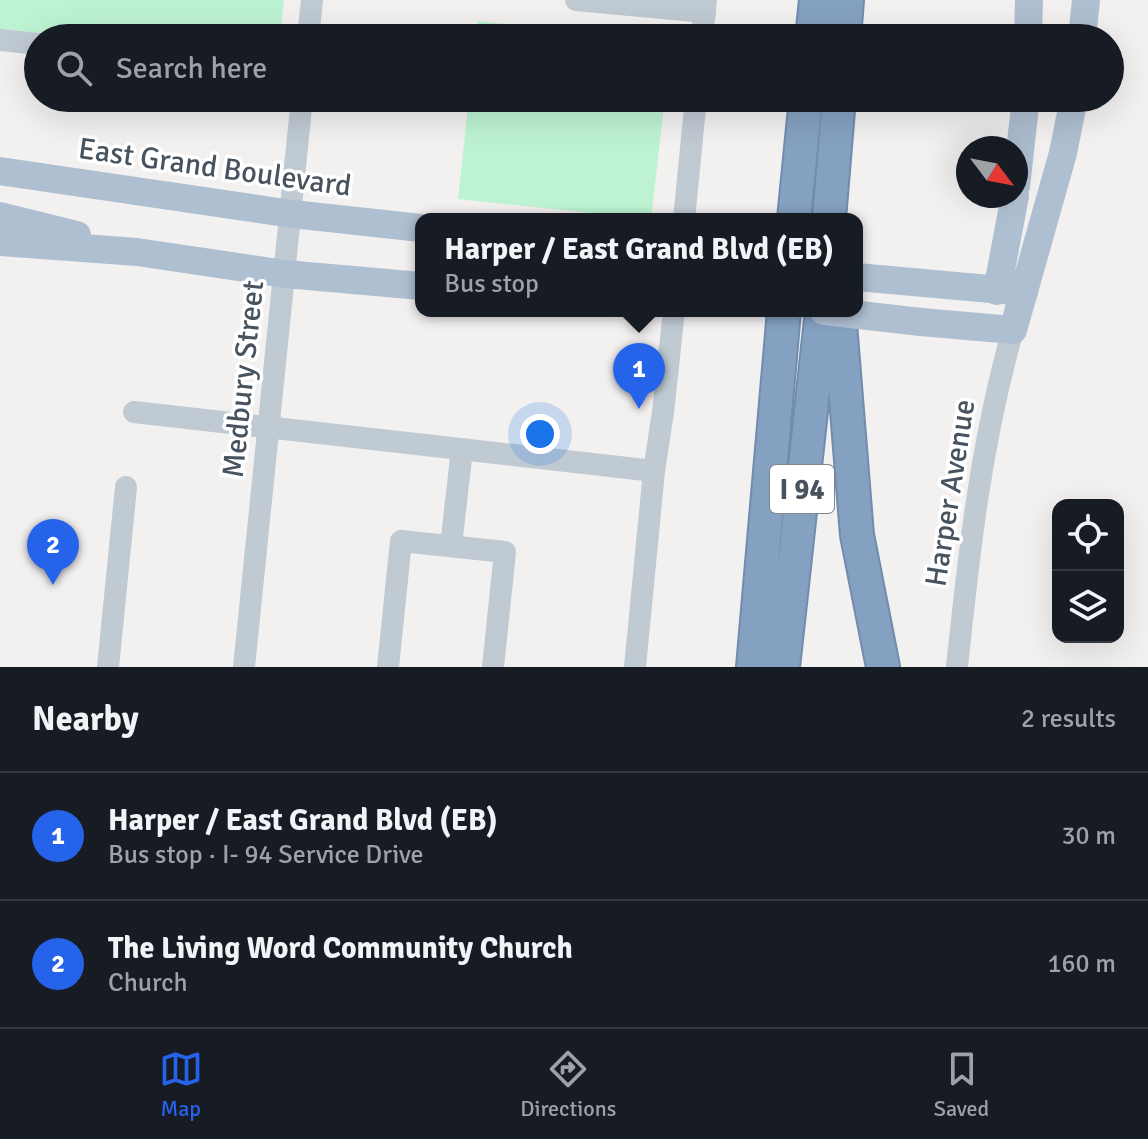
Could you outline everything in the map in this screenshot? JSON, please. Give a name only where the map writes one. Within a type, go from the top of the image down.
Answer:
[{"type":"highway","points":[[813,24],[816,0]]},
{"type":"highway","points":[[845,24],[847,0]]},
{"type":"highway","points":[[795,213],[805,112]]},
{"type":"highway","points":[[830,213],[838,112]]},
{"type":"highway","name":"I 94","points":[[753,667],[783,317]]},
{"type":"highway","name":"I 94","points":[[783,667],[822,317]]},
{"type":"highway","points":[[839,317],[857,535],[883,667]]},
{"type":"main road","points":[[1028,24],[1029,0]]},
{"type":"main road","points":[[1083,24],[1086,0]]},
{"type":"main road","points":[[1022,136],[1024,112]]},
{"type":"main road","points":[[1010,292],[1063,153],[1071,112]]},
{"type":"main road","name":"East Grand Boulevard","points":[[0,171],[292,214],[415,227]]},
{"type":"main road","points":[[863,315],[1013,330],[1010,292],[1014,208]]},
{"type":"main road","points":[[0,216],[137,252]]},
{"type":"main road","points":[[0,242],[137,252],[285,274],[415,285]]},
{"type":"main road","points":[[863,278],[1010,292]]},
{"type":"street","points":[[309,24],[312,0]]},
{"type":"street","points":[[576,0],[706,6]]},
{"type":"street","points":[[0,40],[24,43]]},
{"type":"street","name":"Medbury Street","points":[[244,667],[301,112]]},
{"type":"street","points":[[685,213],[695,112]]},
{"type":"street","points":[[635,667],[654,471],[673,317]]},
{"type":"street","name":"Harper Avenue","points":[[957,667],[977,484],[1013,330]]},
{"type":"street","points":[[134,412],[654,471]]},
{"type":"street","points":[[451,546],[462,449]]},
{"type":"street","points":[[108,667],[126,487]]},
{"type":"street","points":[[388,667],[401,541],[505,552],[493,667]]},
{"type":"green space","points":[[0,0],[284,0],[281,24],[24,24],[24,31],[0,29]]},
{"type":"green space","points":[[478,21],[505,24],[478,24]]},
{"type":"green space","points":[[467,112],[663,112],[652,213],[593,213],[458,199]]},
{"type":"place","name":"Harper / East Grand Blvd (EB)","points":[[639,409]]},
{"type":"place","name":"The Living Word Community Church","points":[[53,585]]}]
